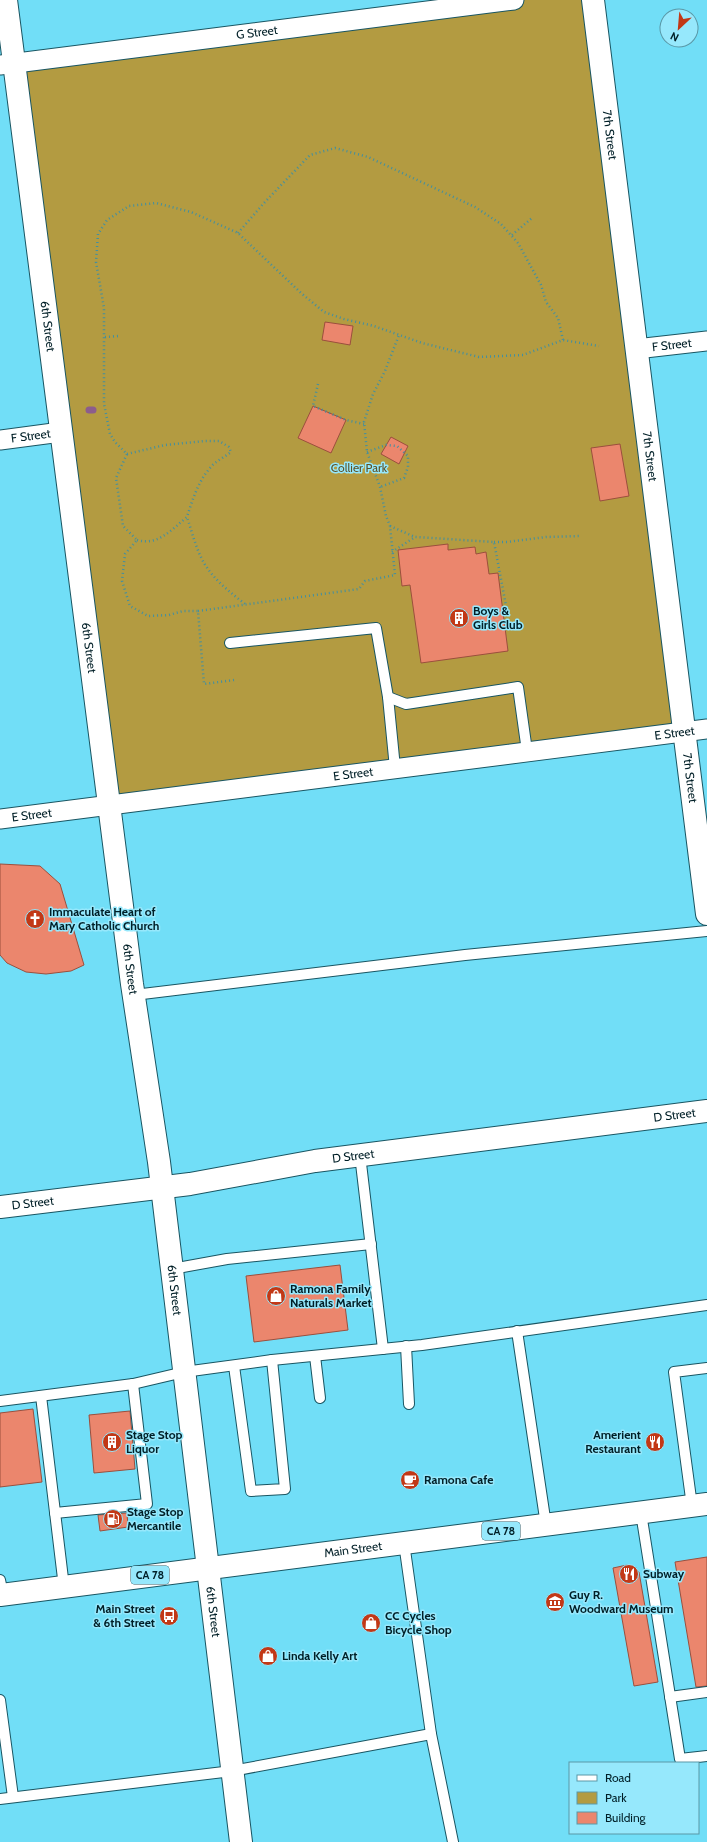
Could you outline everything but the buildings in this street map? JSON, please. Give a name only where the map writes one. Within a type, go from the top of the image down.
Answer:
[{"type":"street","name":"6th Street","points":[[6,0],[7,64],[61,432],[134,995],[162,1187],[241,1842]]},
{"type":"street","name":"G Street","points":[[7,64],[514,0]]},
{"type":"street","name":"7th Street","points":[[593,0],[707,914]]},
{"type":"street","name":"F Street","points":[[636,349],[707,341]]},
{"type":"street","name":"F Street","points":[[0,440],[61,432]]},
{"type":"street","name":"E Street","points":[[0,819],[707,729]]},
{"type":"street","name":"D Street","points":[[0,1207],[190,1184],[315,1161],[707,1111]]},
{"type":"street","name":"Main Street","points":[[1,1590],[64,1587],[700,1505]]},
{"type":"lane","points":[[230,643],[376,628],[388,697],[395,768]]},
{"type":"lane","points":[[388,697],[406,704],[518,687],[527,751]]},
{"type":"lane","points":[[134,995],[465,955],[707,931]]},
{"type":"lane","points":[[360,1155],[383,1349]]},
{"type":"lane","points":[[172,1269],[227,1259],[371,1244]]},
{"type":"lane","points":[[0,1402],[133,1384],[184,1372],[272,1360],[383,1349],[707,1304]]},
{"type":"lane","points":[[517,1331],[546,1525]]},
{"type":"lane","points":[[406,1346],[409,1404]]},
{"type":"lane","points":[[315,1356],[320,1398]]},
{"type":"lane","points":[[234,1366],[251,1491],[285,1489],[272,1360]]},
{"type":"lane","points":[[700,1505],[674,1372],[707,1368]]},
{"type":"lane","points":[[55,1513],[147,1504],[133,1384]]},
{"type":"lane","points":[[41,1396],[64,1587]]},
{"type":"lane","points":[[641,1513],[680,1759],[707,1756]]},
{"type":"lane","points":[[404,1543],[431,1734],[453,1842]]},
{"type":"lane","points":[[670,1697],[707,1692]]},
{"type":"lane","points":[[0,1700],[13,1797]]},
{"type":"lane","points":[[0,1799],[232,1771],[431,1734]]},
{"type":"path","points":[[238,232],[310,155],[335,148],[368,156],[475,207],[501,224],[518,243],[541,285],[546,302],[558,318],[563,340]]},
{"type":"path","points":[[126,454],[115,442],[107,424],[104,404],[104,308],[96,262],[98,234],[107,220],[130,206],[156,203],[191,212],[238,232],[301,293],[324,312],[344,319],[374,326],[422,343],[480,357],[523,355],[563,340],[599,346]]},
{"type":"path","points":[[512,235],[532,218]]},
{"type":"path","points":[[136,540],[125,554],[122,581],[130,606],[148,616],[169,615],[183,611],[198,611],[359,589],[365,581],[395,575],[390,526],[386,516],[380,487],[367,452],[364,424],[373,394],[385,371],[399,335]]},
{"type":"path","points":[[105,336],[119,336]]},
{"type":"path","points":[[318,384],[313,406],[346,420],[364,424]]},
{"type":"path","points":[[219,441],[229,447],[231,452],[215,463],[204,476],[187,517],[164,536],[147,543],[136,540],[123,526],[116,478],[126,454],[165,445],[219,441]]},
{"type":"path","points":[[367,452],[386,446],[397,446],[408,456],[408,467],[404,478],[380,487]]},
{"type":"path","points":[[187,517],[195,543],[204,564],[216,579],[245,604]]},
{"type":"path","points":[[390,526],[415,537],[494,542],[507,542],[546,537],[580,536]]},
{"type":"path","points":[[392,553],[415,537]]},
{"type":"path","points":[[494,542],[507,611]]},
{"type":"path","points":[[198,611],[204,684],[234,680]]},
{"type":"green space","name":"Collier Park","points":[[498,0],[593,0],[684,730],[109,804],[15,62]]},
{"type":"place","name":"Boys & Girls Club","points":[[459,618]]},
{"type":"place","name":"Immaculate Heart of Mary Catholic Church","points":[[35,919]]},
{"type":"place","name":"Ramona Family Naturals Market","points":[[276,1296]]},
{"type":"place","name":"Stage Stop Liquor","points":[[112,1442]]},
{"type":"place","name":"Amerient Restaurant","points":[[655,1442]]},
{"type":"place","name":"Ramona Cafe","points":[[410,1480]]},
{"type":"place","name":"Stage Stop Mercantile","points":[[113,1519]]},
{"type":"place","name":"Subway","points":[[629,1574]]},
{"type":"place","name":"Guy R. Woodward Museum","points":[[555,1602]]},
{"type":"place","name":"Main Street & 6th Street","points":[[169,1616]]},
{"type":"place","name":"CC Cycles Bicycle Shop","points":[[371,1623]]},
{"type":"place","name":"Linda Kelly Art","points":[[268,1656]]}]
